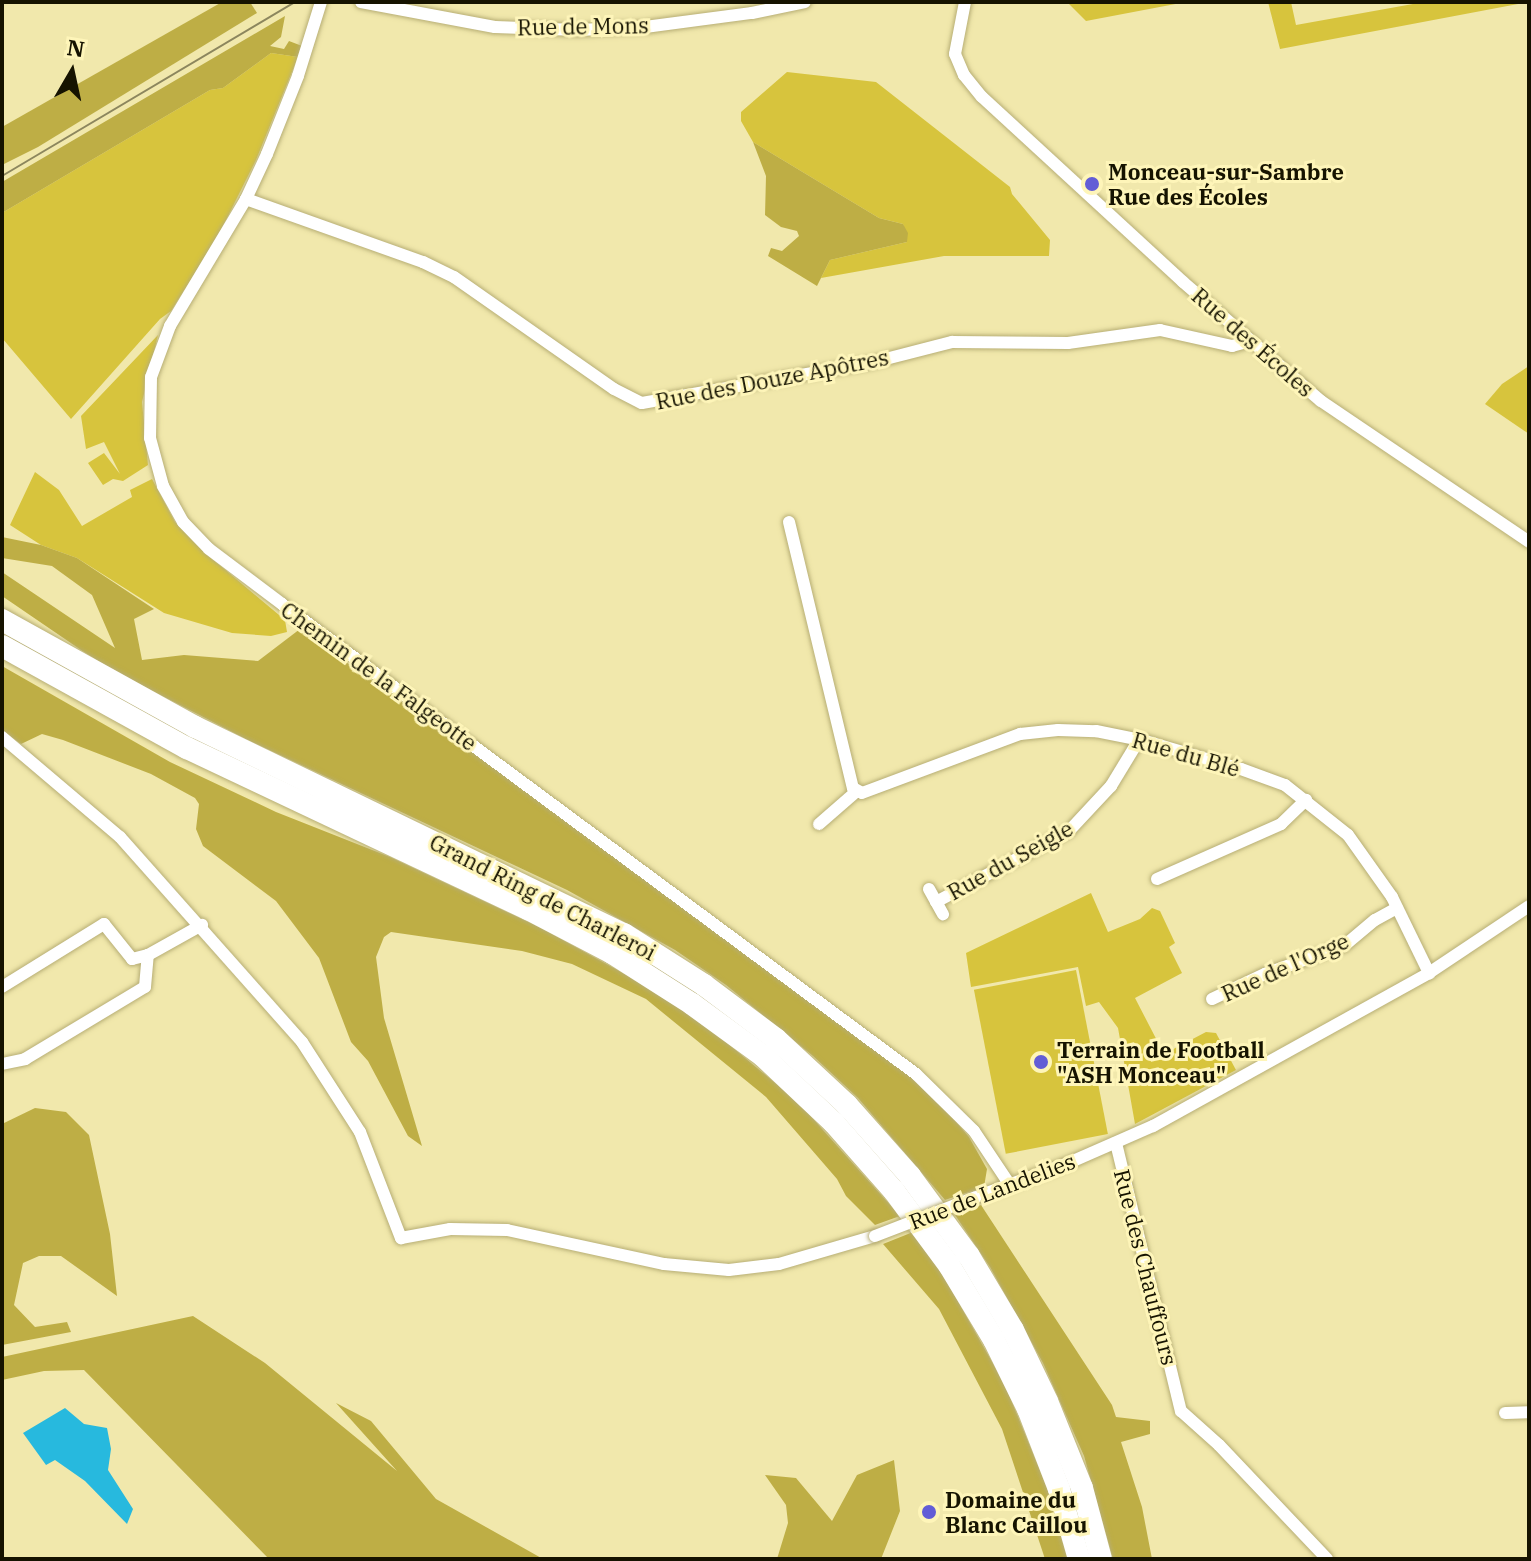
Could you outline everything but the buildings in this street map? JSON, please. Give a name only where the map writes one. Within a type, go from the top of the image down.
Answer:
[{"type":"highway","name":"Grand Ring de Charleroi","points":[[2,620],[195,727],[624,934],[704,985],[776,1039],[847,1105],[910,1176],[969,1256],[1013,1330],[1047,1401],[1082,1488],[1101,1559]]},
{"type":"highway","name":"Grand Ring de Charleroi","points":[[2,646],[187,748],[528,909],[612,953],[692,1004],[763,1056],[834,1123],[894,1191],[949,1265],[994,1340],[1028,1409],[1059,1489],[1079,1559]]},
{"type":"street","name":"Chemin de la Falgeotte","points":[[321,2],[298,76],[246,199],[170,326],[151,377],[150,438],[163,486],[183,522],[209,549],[291,611],[916,1074],[974,1131],[1010,1185]]},
{"type":"street","name":"Rue de Mons","points":[[361,2],[495,27],[578,30],[645,27],[805,2]]},
{"type":"street","name":"Rue des Écoles","points":[[965,2],[955,54],[964,75],[1000,112],[1321,401],[1529,542]]},
{"type":"street","name":"Rue des Douze Apôtres","points":[[246,199],[423,262],[454,277],[614,389],[642,403],[870,363],[952,342],[1068,343],[1160,330],[1232,346],[1251,341]]},
{"type":"street","points":[[789,522],[853,788],[857,791]]},
{"type":"street","name":"Rue du Blé","points":[[819,824],[857,791],[862,793],[1020,734],[1096,731],[1139,740],[1241,769],[1285,785],[1306,800],[1348,835],[1378,874],[1429,973]]},
{"type":"street","points":[[2,737],[120,837],[202,925],[148,955],[132,959],[104,924],[2,987]]},
{"type":"street","name":"Rue du Seigle","points":[[936,902],[1069,831],[1111,786],[1139,740]]},
{"type":"street","points":[[1157,879],[1281,824],[1306,800]]},
{"type":"street","points":[[929,889],[943,914]]},
{"type":"street","name":"Rue de Landelies","points":[[202,925],[302,1042],[345,1103],[373,1158],[401,1238],[450,1229],[507,1230],[664,1264],[729,1270],[794,1261],[875,1236],[1116,1143],[1429,973],[1529,906]]},
{"type":"street","name":"Rue de l'Orge","points":[[1212,999],[1265,974],[1345,945],[1375,920],[1397,908]]},
{"type":"street","points":[[2,1064],[25,1059],[145,987],[148,955]]},
{"type":"street","name":"Rue des Chauffours","points":[[1116,1143],[1181,1411],[1219,1445],[1327,1559]]},
{"type":"street","points":[[1505,1413],[1529,1412]]},
{"type":"shaded area","points":[[222,2],[250,2],[257,13],[38,147],[2,165],[2,127]]},
{"type":"shaded area","points":[[1186,2],[1086,21],[1069,4]]},
{"type":"shaded area","points":[[1268,2],[1291,2],[1296,25],[1424,2],[1528,2],[1280,49]]},
{"type":"shaded area","points":[[285,16],[281,37],[270,46],[284,49],[289,41],[302,46],[298,57],[271,53],[223,88],[210,90],[2,213],[2,182]]},
{"type":"shaded area","points":[[271,53],[298,57],[256,160],[216,240],[171,311],[160,319],[71,419],[2,338],[2,213],[210,90],[223,88]]},
{"type":"shaded area","points":[[787,72],[876,82],[1010,187],[1012,194],[1050,240],[1049,256],[944,256],[821,278],[830,260],[907,242],[903,224],[879,218],[753,142],[741,121],[741,112]]},
{"type":"shaded area","points":[[753,142],[879,218],[903,224],[908,233],[907,242],[830,260],[817,286],[768,256],[771,248],[782,251],[799,236],[797,231],[781,227],[765,215],[766,176]]},
{"type":"shaded area","points":[[158,335],[142,402],[148,465],[123,481],[113,479],[103,485],[88,463],[104,453],[120,474],[104,442],[86,449],[81,416]]},
{"type":"shaded area","points":[[1529,366],[1529,434],[1485,404],[1502,384]]},
{"type":"shaded area","points":[[35,472],[59,490],[82,526],[132,497],[130,490],[152,479],[175,522],[210,557],[285,620],[287,632],[271,636],[232,633],[164,613],[77,558],[41,545],[10,525]]},
{"type":"shaded area","points":[[2,537],[41,545],[77,558],[154,609],[134,619],[142,660],[184,655],[258,661],[300,629],[647,878],[930,1091],[969,1137],[987,1169],[984,1187],[945,1200],[858,1098],[813,1056],[726,985],[675,950],[567,890],[246,739],[114,671],[81,650],[2,596],[2,572],[115,648],[92,595],[52,566],[2,558]]},
{"type":"shaded area","points":[[2,666],[170,762],[276,812],[390,857],[539,927],[652,989],[708,1027],[798,1102],[900,1216],[875,1225],[846,1196],[837,1179],[766,1097],[646,999],[572,964],[522,951],[391,932],[384,937],[376,957],[384,1018],[422,1146],[408,1136],[368,1061],[351,1042],[319,958],[276,901],[203,846],[196,829],[199,804],[195,798],[151,774],[63,740],[42,734],[21,744],[2,730]]},
{"type":"shaded area","points":[[1091,893],[1108,932],[1140,919],[1152,908],[1160,911],[1175,943],[1169,947],[1182,973],[1135,998],[1164,1054],[1206,1032],[1216,1033],[1236,1070],[1135,1124],[1118,1028],[1099,1002],[1086,1006],[1078,967],[971,987],[966,953]]},
{"type":"shaded area","name":"Terrain de Football \"ASH Monceau\"","points":[[1076,970],[1108,1134],[1006,1154],[974,990]]},
{"type":"shaded area","points":[[35,1108],[66,1112],[89,1135],[110,1234],[117,1296],[61,1256],[39,1256],[23,1263],[14,1305],[35,1327],[67,1322],[71,1332],[2,1345],[2,1124]]},
{"type":"shaded area","points":[[981,1205],[1112,1405],[1116,1417],[1150,1421],[1150,1434],[1121,1442],[1142,1507],[1152,1559],[1113,1559],[1084,1456],[1043,1363],[990,1267],[955,1215]]},
{"type":"shaded area","points":[[913,1232],[947,1282],[1005,1385],[1047,1488],[1069,1559],[1045,1559],[1002,1429],[939,1309],[883,1244]]},
{"type":"shaded area","points":[[193,1316],[265,1363],[397,1471],[336,1403],[371,1421],[436,1499],[543,1559],[269,1559],[84,1370],[44,1371],[2,1380],[2,1357]]},
{"type":"shaded area","points":[[894,1460],[900,1511],[881,1559],[777,1559],[788,1523],[786,1505],[765,1475],[796,1478],[832,1521],[857,1475]]},
{"type":"water","points":[[65,1408],[84,1424],[107,1428],[111,1449],[108,1470],[133,1509],[127,1524],[85,1481],[55,1460],[46,1465],[23,1433]]},
{"type":"tram line","points":[[2,176],[295,2]]},
{"type":"place","name":"Monceau-sur-Sambre Rue des Écoles","points":[[1092,184]]},
{"type":"place","name":"Terrain de Football \"ASH Monceau\"","points":[[1041,1062]]},
{"type":"place","name":"Domaine du Blanc Caillou","points":[[929,1512]]}]
